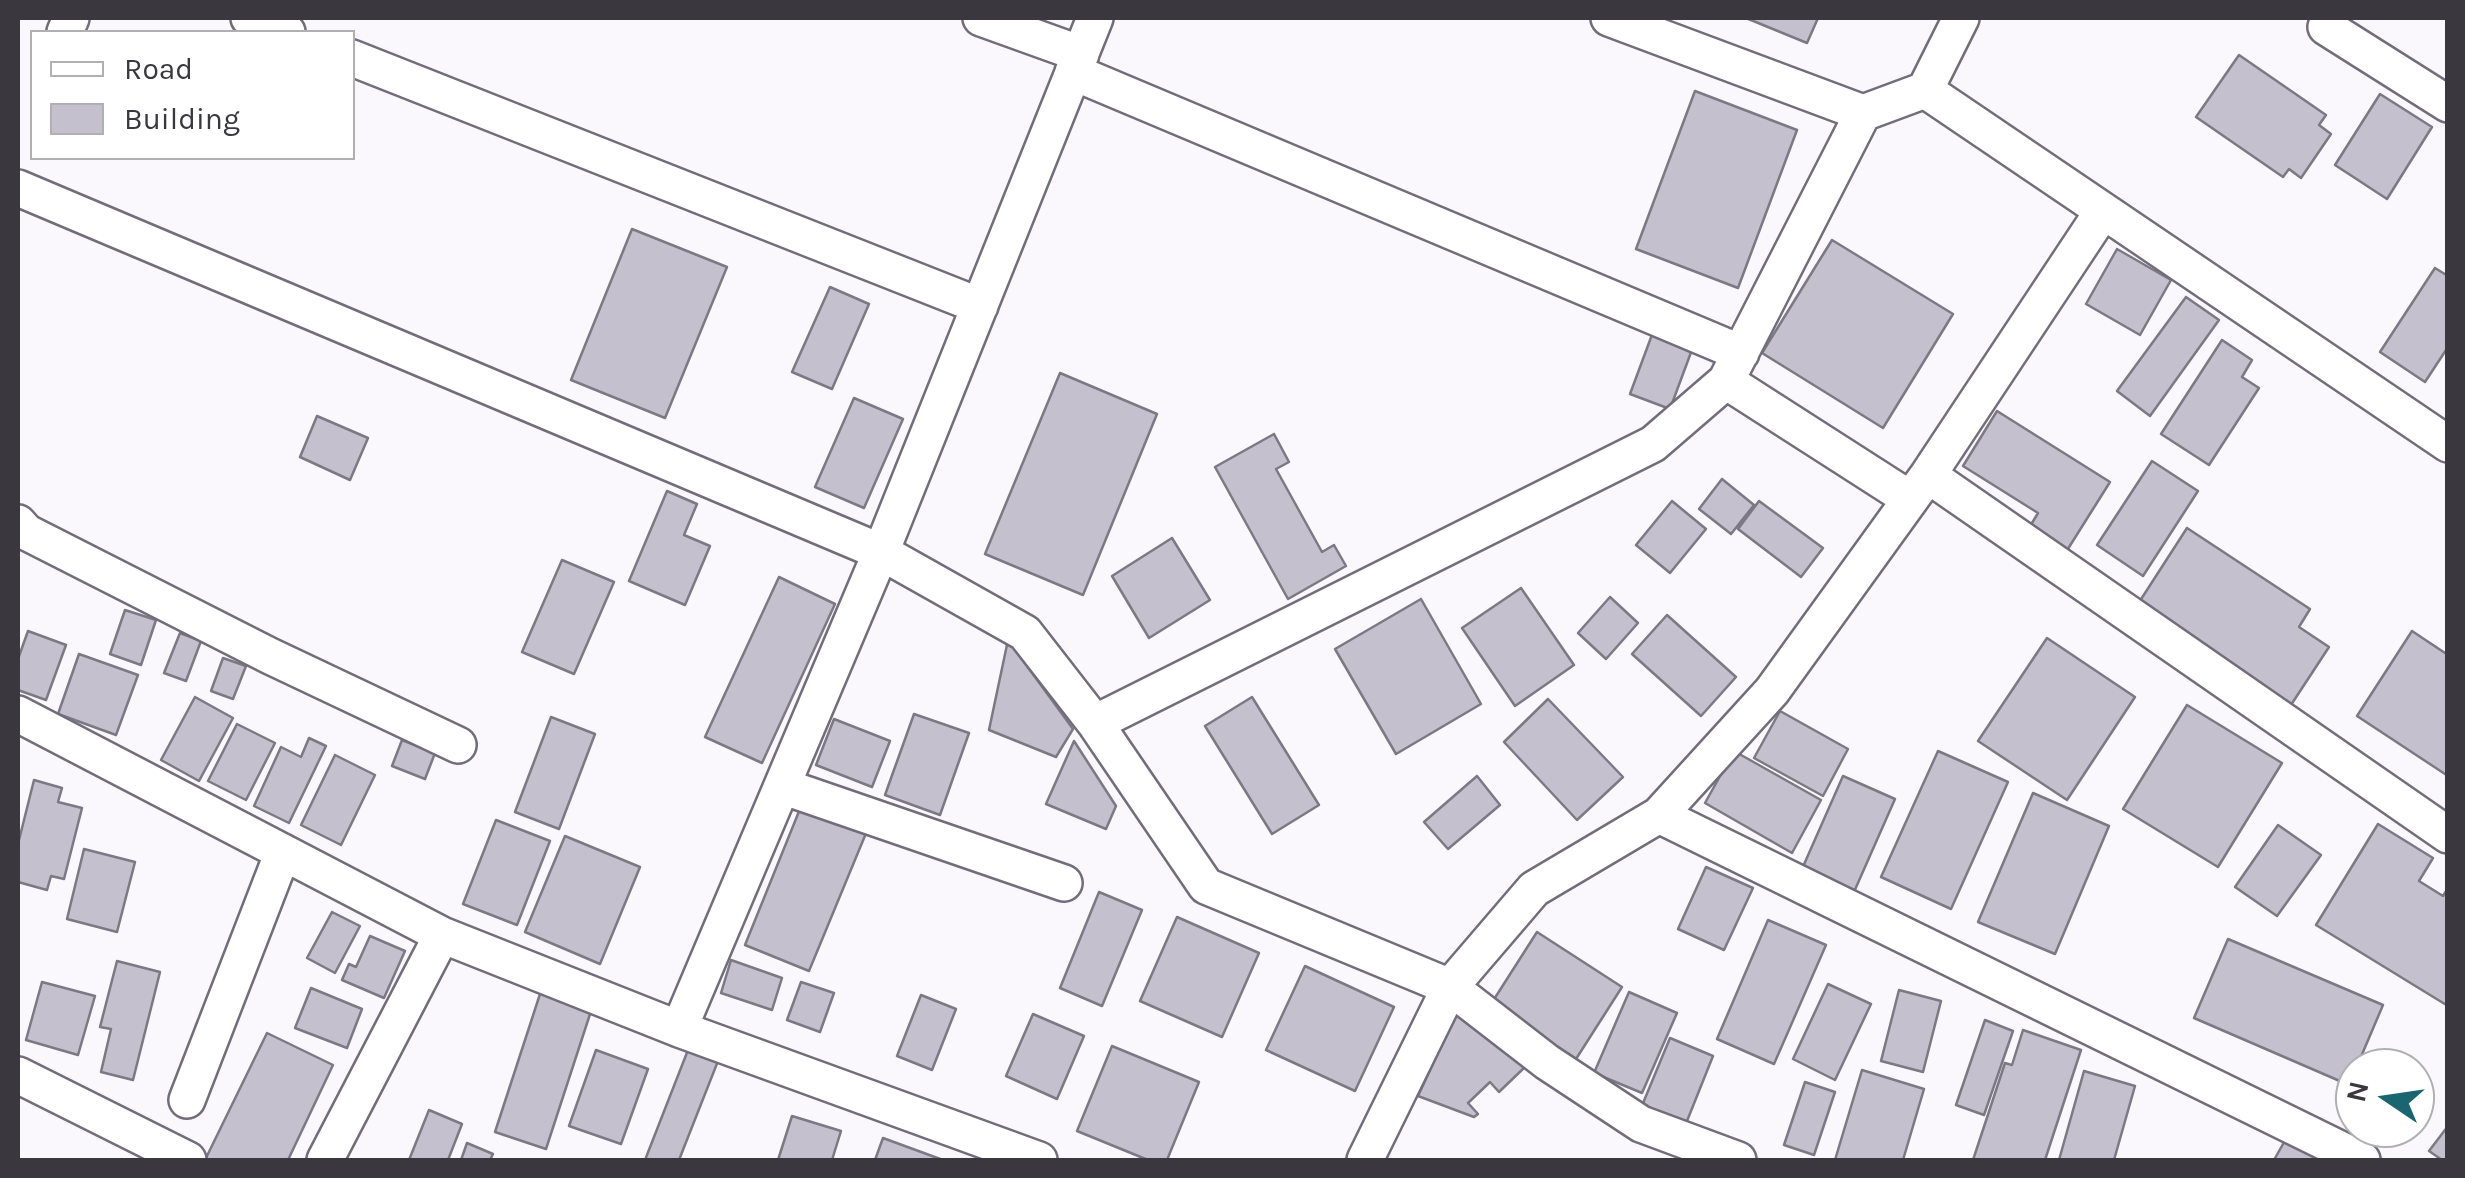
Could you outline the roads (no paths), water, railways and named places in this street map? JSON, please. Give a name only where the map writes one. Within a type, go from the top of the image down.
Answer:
[{"type":"street","points":[[249,18],[282,30]]},
{"type":"street","points":[[981,18],[1733,367],[2448,835]]},
{"type":"street","points":[[680,1029],[882,552],[1095,18]]},
{"type":"street","points":[[1608,18],[1863,114]]},
{"type":"street","points":[[1096,723],[1653,444],[1733,367],[1863,114],[1924,90],[1961,18]]},
{"type":"street","points":[[2326,26],[2448,104]]},
{"type":"street","points":[[355,59],[980,306]]},
{"type":"street","points":[[1924,90],[2448,444]]},
{"type":"street","points":[[18,188],[882,552],[1025,632],[1096,723],[1206,886],[1450,987],[1548,1062],[1642,1124],[1738,1160]]},
{"type":"street","points":[[1365,1160],[1450,987],[1534,889],[1660,816],[1772,691],[1919,487],[2103,211]]},
{"type":"street","points":[[18,523],[26,532],[458,746]]},
{"type":"street","points":[[18,714],[442,935],[680,1029],[1038,1160]]},
{"type":"street","points":[[782,786],[1064,883]]},
{"type":"street","points":[[1660,816],[2362,1160]]},
{"type":"street","points":[[186,1100],[283,852]]},
{"type":"street","points":[[324,1160],[442,935]]},
{"type":"street","points":[[18,1075],[188,1160]]}]
